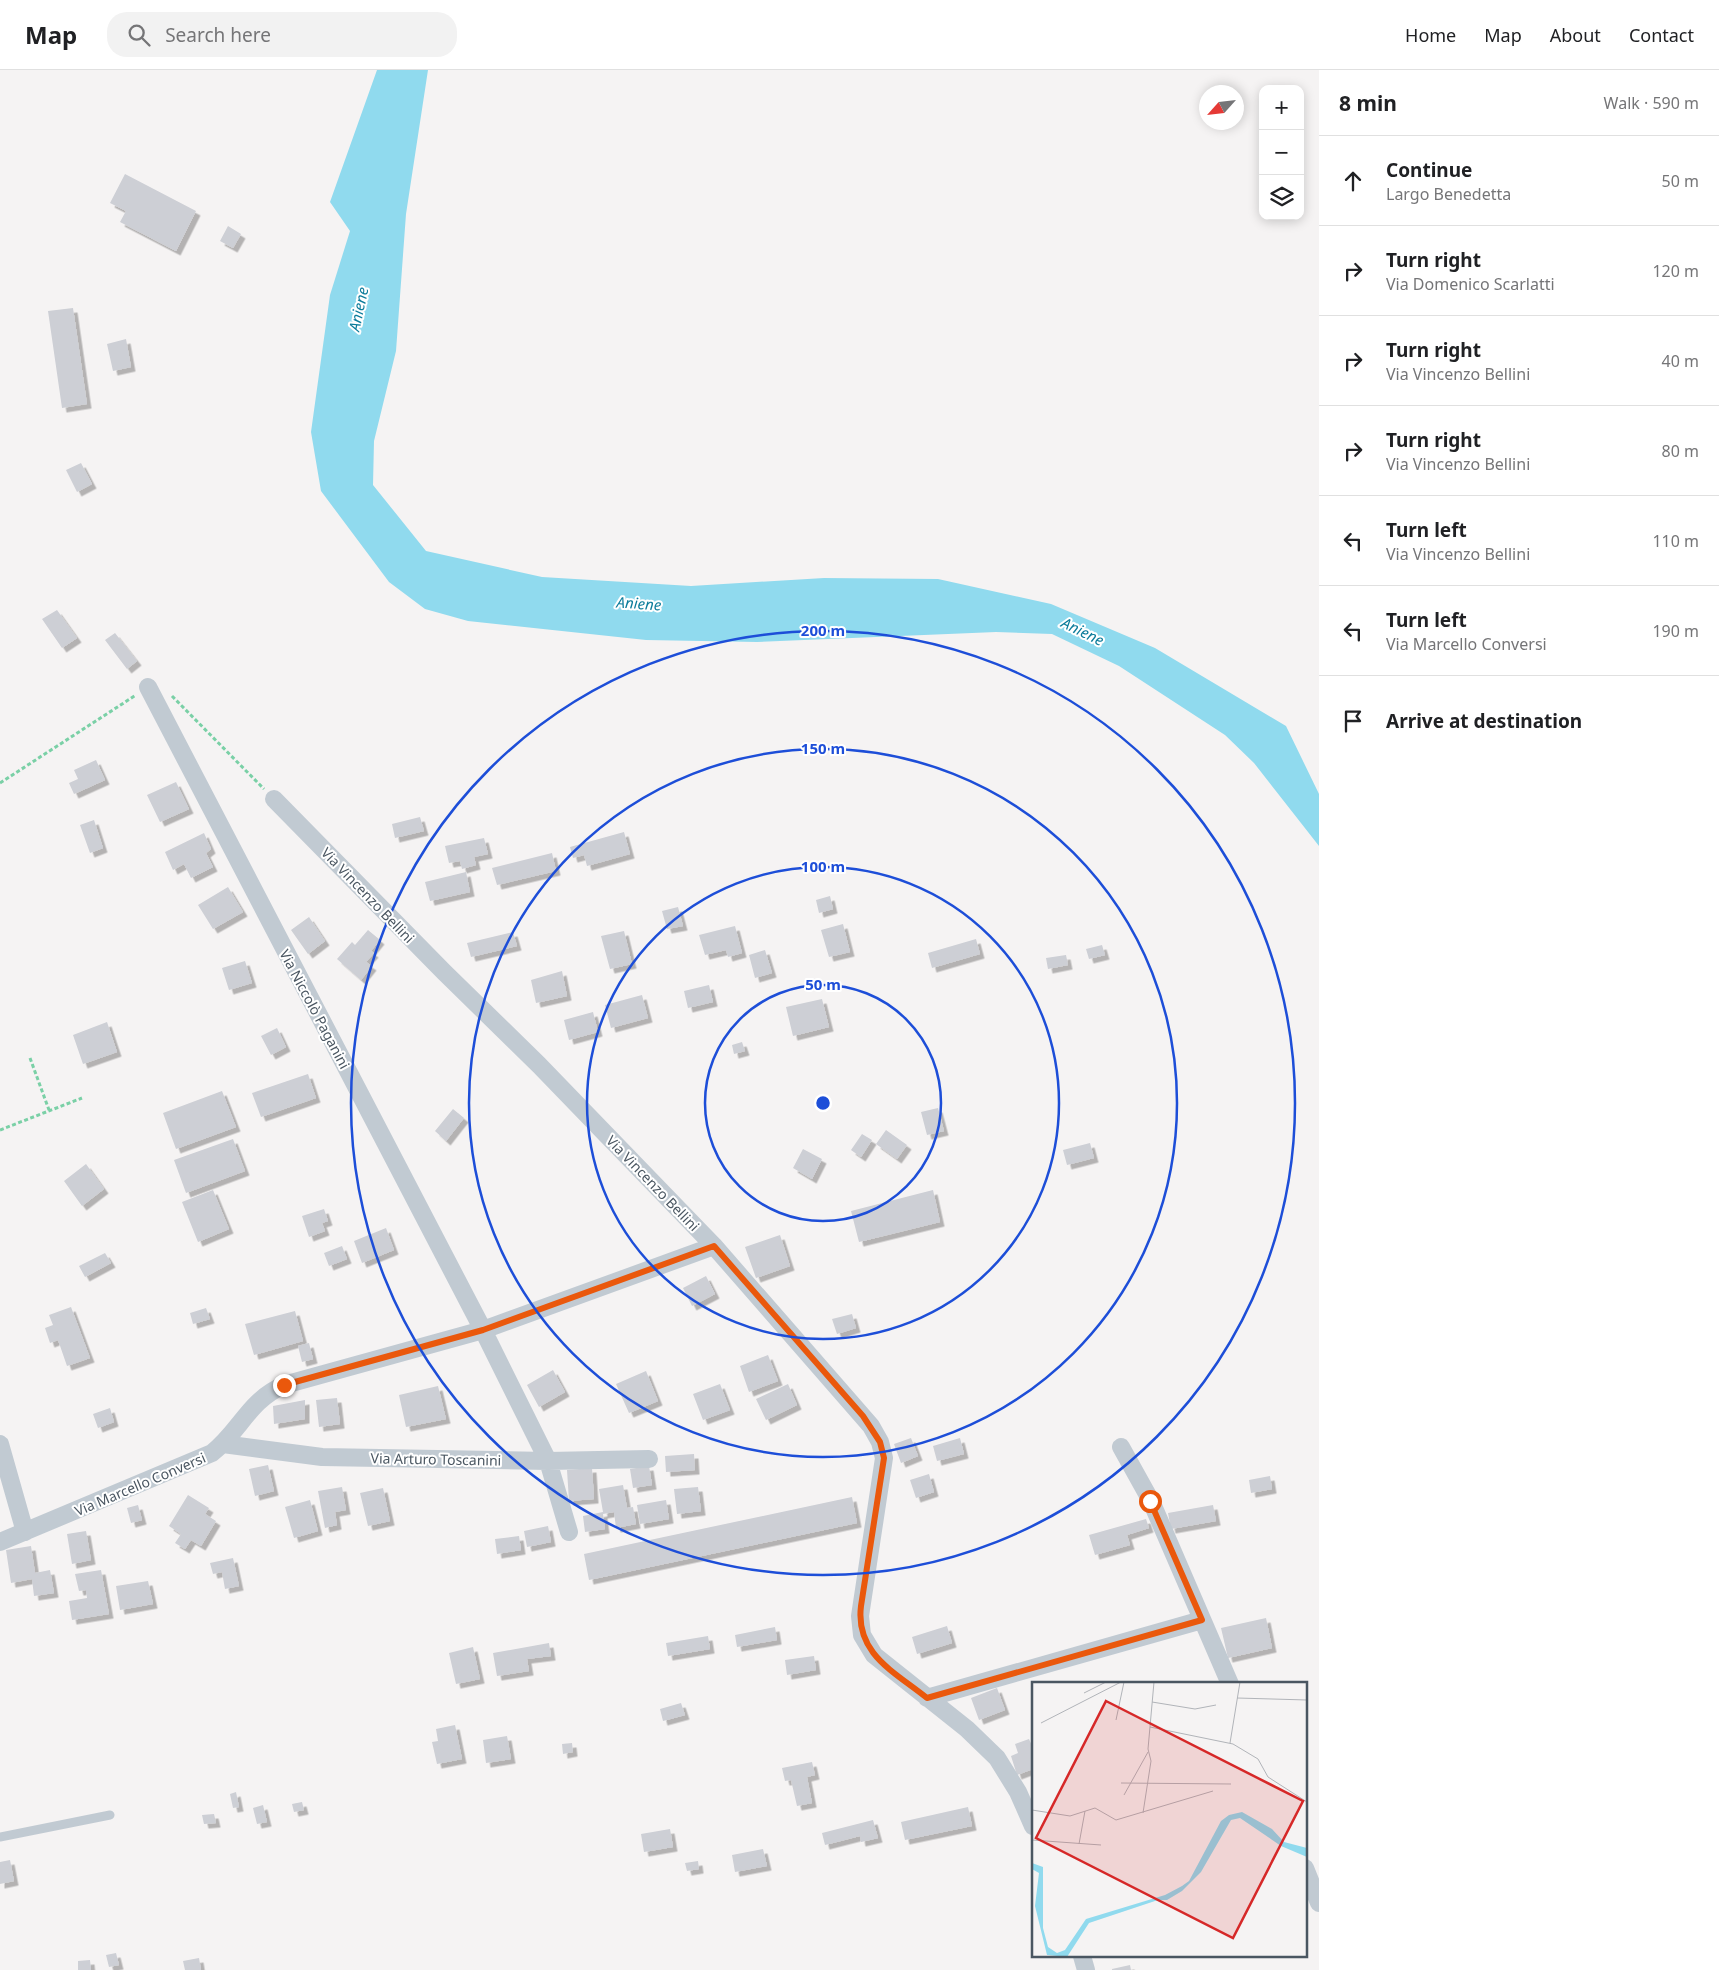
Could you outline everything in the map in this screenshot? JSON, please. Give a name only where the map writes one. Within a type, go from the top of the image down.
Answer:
[{"type":"street","name":"Via Niccolò Paganini","points":[[148,687],[483,1330],[548,1461],[569,1532]]},
{"type":"street","name":"Via Vincenzo Bellini","points":[[274,799],[438,966],[539,1064],[714,1246],[863,1416],[880,1442],[884,1467],[861,1606],[861,1629],[865,1642],[874,1655],[972,1734],[997,1758],[1018,1792],[1032,1824]]},
{"type":"street","name":"Via Marcello Conversi","points":[[0,1542],[200,1460],[223,1444],[254,1404],[270,1392],[284,1385],[483,1330],[714,1246]]},
{"type":"street","points":[[0,1444],[25,1532]]},
{"type":"street","name":"Via Arturo Toscanini","points":[[223,1444],[322,1457],[548,1461],[650,1459]]},
{"type":"street","points":[[1121,1447],[1150,1501],[1229,1682]]},
{"type":"street","points":[[927,1698],[1202,1620]]},
{"type":"street","points":[[1306,1870],[1319,1903]]},
{"type":"lane","points":[[0,1837],[110,1814]]},
{"type":"path","points":[[0,783],[148,687],[158,686],[174,697],[274,799]]},
{"type":"path","points":[[30,1058],[49,1110]]},
{"type":"path","points":[[0,1130],[82,1098]]},
{"type":"water","name":"Aniene","points":[[377,70],[428,70],[406,214],[396,351],[374,441],[373,485],[426,551],[542,577],[691,586],[824,578],[938,579],[1051,604],[1155,648],[1286,726],[1319,794],[1319,846],[1254,763],[1225,735],[1119,666],[1052,634],[996,632],[757,642],[646,640],[468,621],[425,609],[389,582],[321,491],[311,432],[330,295],[350,231],[330,202]]},
{"type":"building","points":[[125,174],[196,211],[176,251],[120,222],[126,211],[110,203]]},
{"type":"building","points":[[228,226],[241,234],[233,248],[220,241]]},
{"type":"building","points":[[73,308],[87,404],[62,408],[48,311]]},
{"type":"building","points":[[126,339],[131,367],[113,371],[107,344]]},
{"type":"building","points":[[81,463],[92,484],[77,492],[66,470]]},
{"type":"building","points":[[57,610],[77,638],[62,648],[42,619]]},
{"type":"building","points":[[115,633],[137,661],[127,669],[105,640]]},
{"type":"building","points":[[96,760],[105,780],[74,794],[69,783],[78,779],[74,770]]},
{"type":"building","points":[[176,782],[189,809],[160,822],[147,795]]},
{"type":"building","points":[[420,817],[424,831],[395,838],[392,824]]},
{"type":"building","points":[[94,820],[103,848],[90,853],[80,825]]},
{"type":"building","points":[[624,832],[630,854],[587,866],[584,855],[573,858],[570,847]]},
{"type":"building","points":[[204,833],[211,849],[206,853],[213,867],[191,878],[184,864],[173,870],[165,852]]},
{"type":"building","points":[[484,838],[488,854],[474,857],[476,865],[462,869],[460,861],[449,863],[445,846]]},
{"type":"building","points":[[552,853],[556,871],[497,885],[492,868]]},
{"type":"building","points":[[466,872],[470,892],[430,901],[425,882]]},
{"type":"building","points":[[228,887],[243,912],[213,929],[198,905]]},
{"type":"building","points":[[830,896],[833,909],[819,913],[816,900]]},
{"type":"building","points":[[678,907],[683,926],[667,929],[662,911]]},
{"type":"building","points":[[309,917],[325,941],[308,954],[291,930]]},
{"type":"building","points":[[843,924],[850,952],[829,957],[821,930]]},
{"type":"building","points":[[735,926],[742,953],[728,957],[726,950],[705,955],[699,935]]},
{"type":"building","points":[[368,930],[380,940],[371,951],[374,953],[366,962],[372,966],[361,980],[337,959],[352,942],[355,945]]},
{"type":"building","points":[[624,931],[632,964],[610,969],[601,936]]},
{"type":"building","points":[[513,932],[517,946],[471,957],[467,943]]},
{"type":"building","points":[[976,939],[980,954],[932,968],[928,953]]},
{"type":"building","points":[[1102,945],[1105,955],[1089,959],[1086,949]]},
{"type":"building","points":[[765,950],[772,973],[755,978],[749,955]]},
{"type":"building","points":[[1066,955],[1068,965],[1048,969],[1046,958]]},
{"type":"building","points":[[245,961],[252,983],[229,990],[222,968]]},
{"type":"building","points":[[562,971],[567,996],[536,1003],[531,980]]},
{"type":"building","points":[[709,985],[713,1002],[688,1008],[684,991]]},
{"type":"building","points":[[642,995],[648,1018],[611,1028],[605,1005]]},
{"type":"building","points":[[822,999],[829,1027],[793,1036],[786,1007]]},
{"type":"building","points":[[593,1012],[598,1032],[569,1040],[564,1020]]},
{"type":"building","points":[[107,1022],[117,1052],[83,1064],[73,1035]]},
{"type":"building","points":[[277,1028],[286,1047],[271,1055],[261,1036]]},
{"type":"building","points":[[742,1042],[745,1051],[734,1054],[732,1045]]},
{"type":"building","points":[[308,1074],[316,1098],[261,1117],[252,1093]]},
{"type":"building","points":[[222,1091],[236,1127],[176,1149],[163,1113]]},
{"type":"building","points":[[938,1108],[944,1131],[927,1135],[921,1112]]},
{"type":"building","points":[[453,1109],[464,1118],[446,1141],[435,1131]]},
{"type":"building","points":[[886,1130],[907,1145],[897,1159],[876,1144]]},
{"type":"building","points":[[862,1134],[872,1140],[861,1157],[851,1150]]},
{"type":"building","points":[[233,1139],[245,1171],[186,1193],[174,1160]]},
{"type":"building","points":[[1090,1143],[1094,1158],[1067,1165],[1063,1150]]},
{"type":"building","points":[[803,1149],[822,1159],[812,1179],[793,1168]]},
{"type":"building","points":[[86,1164],[104,1189],[82,1206],[64,1181]]},
{"type":"building","points":[[213,1190],[229,1229],[198,1242],[182,1202]]},
{"type":"building","points":[[933,1190],[940,1222],[859,1242],[851,1211]]},
{"type":"building","points":[[324,1209],[328,1221],[322,1223],[325,1231],[309,1237],[302,1216]]},
{"type":"building","points":[[386,1228],[394,1250],[362,1263],[354,1241]]},
{"type":"building","points":[[780,1235],[790,1266],[756,1278],[745,1247]]},
{"type":"building","points":[[342,1246],[347,1259],[329,1266],[324,1253]]},
{"type":"building","points":[[105,1253],[111,1263],[85,1277],[79,1266]]},
{"type":"building","points":[[706,1276],[715,1294],[692,1306],[683,1288]]},
{"type":"building","points":[[71,1307],[90,1358],[67,1366],[58,1340],[50,1343],[45,1328],[53,1325],[49,1315]]},
{"type":"building","points":[[206,1308],[210,1319],[193,1324],[190,1313]]},
{"type":"building","points":[[295,1311],[303,1341],[254,1355],[245,1324]]},
{"type":"building","points":[[852,1314],[856,1328],[837,1334],[832,1319]]},
{"type":"building","points":[[309,1343],[313,1359],[302,1362],[298,1346]]},
{"type":"building","points":[[768,1355],[778,1381],[749,1392],[740,1366]]},
{"type":"building","points":[[553,1370],[565,1392],[539,1407],[527,1385]]},
{"type":"building","points":[[646,1371],[658,1401],[629,1413],[616,1384]]},
{"type":"building","points":[[720,1384],[730,1410],[703,1420],[693,1394]]},
{"type":"building","points":[[788,1384],[797,1405],[766,1420],[756,1399]]},
{"type":"building","points":[[438,1386],[446,1419],[406,1427],[399,1395]]},
{"type":"building","points":[[337,1398],[340,1424],[319,1427],[316,1400]]},
{"type":"building","points":[[305,1400],[305,1419],[274,1424],[273,1406]]},
{"type":"building","points":[[110,1408],[114,1422],[98,1428],[93,1414]]},
{"type":"building","points":[[911,1438],[918,1456],[901,1463],[894,1444]]},
{"type":"building","points":[[960,1438],[964,1454],[937,1461],[933,1446]]},
{"type":"building","points":[[694,1454],[695,1470],[666,1472],[665,1456]]},
{"type":"building","points":[[268,1465],[274,1491],[255,1496],[249,1469]]},
{"type":"building","points":[[649,1466],[652,1485],[633,1488],[630,1469]]},
{"type":"building","points":[[592,1468],[594,1499],[569,1501],[567,1470]]},
{"type":"building","points":[[929,1474],[934,1492],[916,1498],[910,1480]]},
{"type":"building","points":[[1270,1476],[1272,1489],[1251,1493],[1249,1480]]},
{"type":"building","points":[[623,1485],[627,1508],[633,1507],[636,1524],[616,1528],[614,1512],[603,1514],[605,1529],[585,1532],[583,1516],[603,1512],[599,1489]]},
{"type":"building","points":[[342,1487],[346,1510],[335,1512],[337,1525],[325,1528],[318,1491]]},
{"type":"building","points":[[698,1487],[701,1511],[677,1514],[674,1489]]},
{"type":"building","points":[[383,1488],[390,1521],[368,1526],[360,1493]]},
{"type":"building","points":[[188,1495],[209,1508],[205,1514],[216,1521],[201,1546],[191,1540],[185,1549],[175,1543],[181,1534],[169,1526]]},
{"type":"building","points":[[852,1497],[857,1523],[589,1580],[584,1554]]},
{"type":"building","points":[[310,1500],[318,1531],[294,1538],[285,1507]]},
{"type":"building","points":[[666,1500],[669,1519],[640,1524],[637,1505]]},
{"type":"building","points":[[138,1505],[142,1520],[131,1523],[127,1508]]},
{"type":"building","points":[[1213,1505],[1216,1521],[1171,1529],[1168,1513]]},
{"type":"building","points":[[1146,1519],[1149,1528],[1127,1535],[1130,1545],[1095,1555],[1089,1535]]},
{"type":"building","points":[[548,1526],[551,1542],[527,1547],[524,1531]]},
{"type":"building","points":[[86,1531],[91,1560],[72,1564],[67,1534]]},
{"type":"building","points":[[519,1536],[521,1550],[497,1554],[495,1539]]},
{"type":"building","points":[[31,1546],[35,1573],[50,1570],[54,1593],[34,1596],[32,1579],[11,1583],[6,1550]]},
{"type":"building","points":[[233,1558],[239,1586],[225,1589],[222,1572],[213,1574],[210,1563]]},
{"type":"building","points":[[101,1570],[109,1614],[72,1620],[69,1601],[87,1598],[86,1590],[79,1591],[75,1574]]},
{"type":"building","points":[[148,1581],[153,1604],[120,1610],[116,1586]]},
{"type":"building","points":[[1266,1618],[1272,1648],[1228,1658],[1221,1628]]},
{"type":"building","points":[[947,1626],[952,1643],[917,1654],[912,1637]]},
{"type":"building","points":[[775,1627],[777,1640],[737,1647],[735,1635]]},
{"type":"building","points":[[708,1636],[710,1649],[668,1656],[666,1643]]},
{"type":"building","points":[[549,1643],[551,1656],[527,1659],[529,1671],[497,1676],[493,1653]]},
{"type":"building","points":[[473,1647],[480,1679],[456,1684],[449,1653]]},
{"type":"building","points":[[814,1656],[816,1670],[787,1675],[785,1660]]},
{"type":"building","points":[[997,1688],[1005,1710],[979,1720],[971,1698]]},
{"type":"building","points":[[681,1703],[685,1715],[663,1721],[660,1709]]},
{"type":"building","points":[[455,1725],[462,1759],[437,1764],[432,1742],[438,1741],[436,1729]]},
{"type":"building","points":[[507,1736],[511,1759],[486,1763],[483,1740]]},
{"type":"building","points":[[1029,1739],[1032,1746],[1032,1769],[1017,1775],[1011,1756],[1018,1753],[1015,1744]]},
{"type":"building","points":[[572,1743],[573,1752],[563,1754],[562,1744]]},
{"type":"building","points":[[812,1762],[815,1775],[807,1777],[812,1803],[797,1806],[791,1780],[785,1781],[782,1768]]},
{"type":"building","points":[[236,1792],[239,1807],[233,1808],[230,1794]]},
{"type":"building","points":[[302,1802],[304,1810],[294,1812],[292,1804]]},
{"type":"building","points":[[263,1805],[267,1822],[257,1824],[253,1808]]},
{"type":"building","points":[[968,1807],[972,1826],[905,1840],[901,1822]]},
{"type":"building","points":[[214,1814],[216,1823],[204,1824],[202,1815]]},
{"type":"building","points":[[873,1820],[878,1838],[861,1842],[860,1836],[825,1845],[822,1833]]},
{"type":"building","points":[[670,1829],[673,1847],[644,1852],[641,1834]]},
{"type":"building","points":[[763,1849],[767,1866],[735,1872],[732,1855]]},
{"type":"building","points":[[10,1860],[14,1881],[0,1884],[0,1862]]},
{"type":"building","points":[[698,1861],[699,1869],[687,1871],[685,1863]]},
{"type":"building","points":[[116,1953],[119,1965],[109,1967],[106,1955]]},
{"type":"building","points":[[199,1958],[201,1970],[185,1970],[183,1961]]},
{"type":"building","points":[[90,1960],[91,1970],[78,1970],[78,1961]]},
{"type":"building","points":[[1130,1965],[1131,1970],[1112,1970],[1112,1969]]},
{"type":"route","points":[[284,1385],[483,1330],[714,1246],[863,1416],[883,1448],[884,1467],[861,1606],[862,1635],[874,1655],[927,1698],[1202,1620],[1150,1501]]}]
